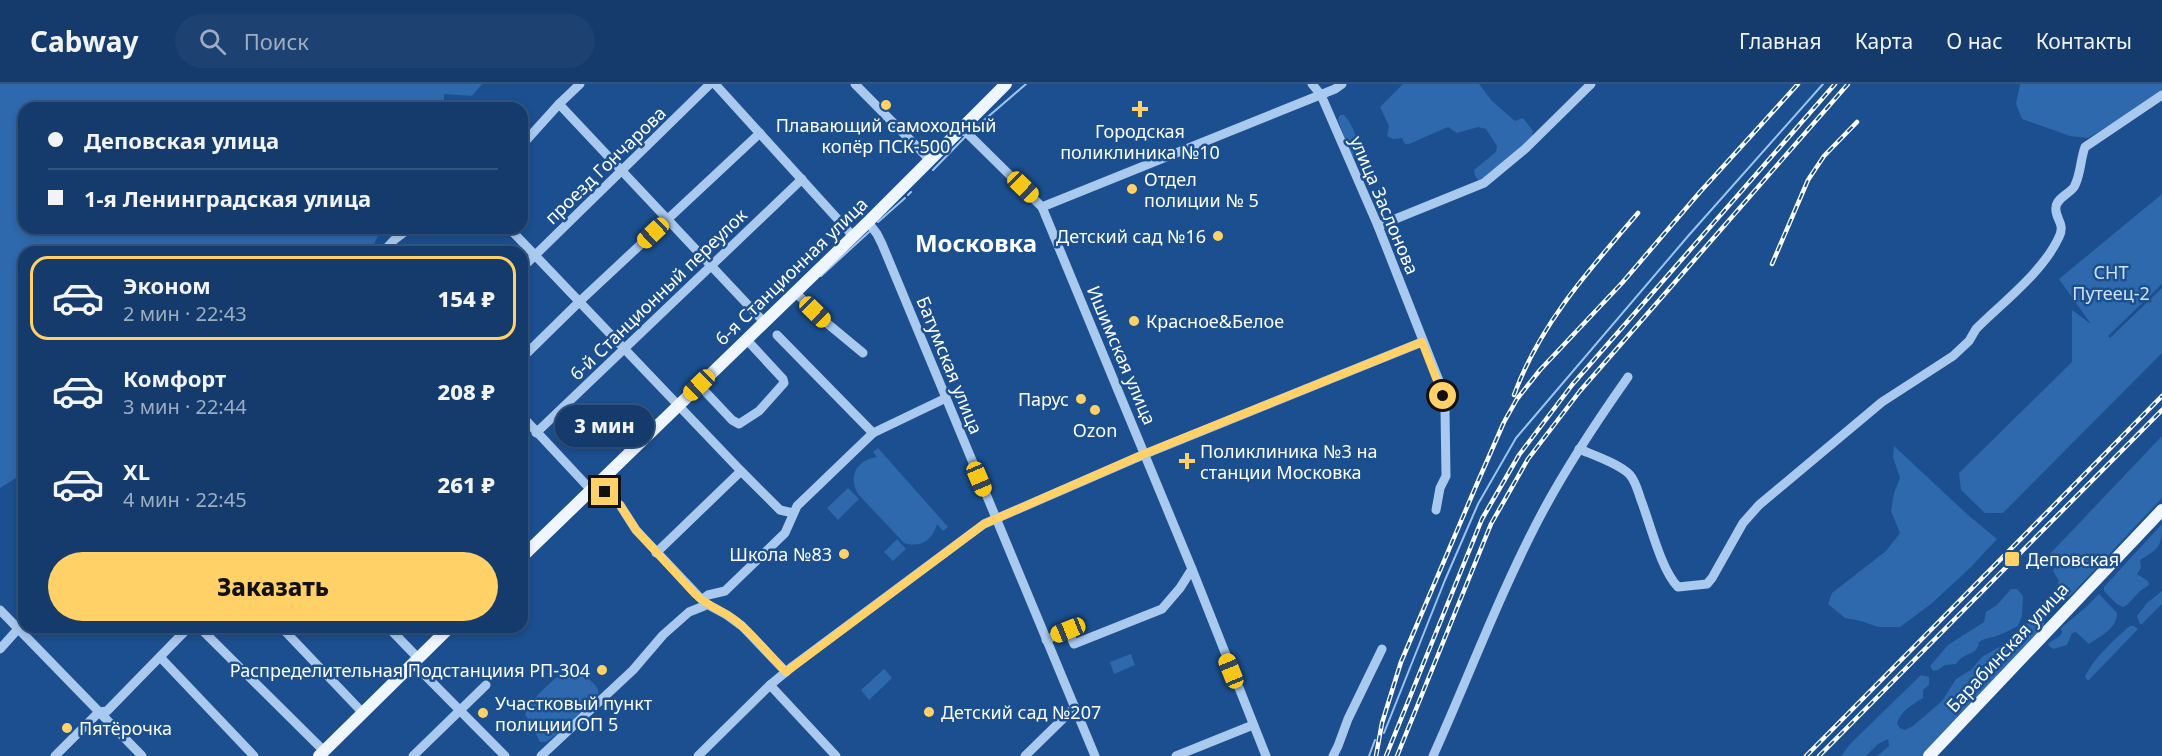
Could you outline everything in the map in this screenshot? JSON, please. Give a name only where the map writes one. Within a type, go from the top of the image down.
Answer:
[{"type":"main road","name":"6-я Станционная улица","points":[[528,551],[1006,84]]},
{"type":"main road","name":"Барабинская улица","points":[[1929,756],[2162,510]]},
{"type":"main road","points":[[321,754],[444,633]]},
{"type":"street","points":[[528,138],[580,84]]},
{"type":"street","points":[[713,84],[853,236]]},
{"type":"street","name":"проезд Гончарова","points":[[528,262],[713,84]]},
{"type":"street","points":[[855,84],[929,159]]},
{"type":"street","name":"улица Заслонова","points":[[1312,84],[1321,95],[1378,226],[1441,386],[1445,410],[1446,476],[1440,488],[1436,510]]},
{"type":"street","points":[[1042,207],[1321,95],[1342,84]]},
{"type":"street","points":[[1378,226],[1484,183],[1525,149],[1591,84]]},
{"type":"street","points":[[1579,449],[1630,474],[1666,569],[1677,587],[1707,584],[1743,523],[1759,505],[1882,402],[1953,356],[1969,340],[1976,329],[2038,268],[2060,236],[2062,229],[2055,208],[2058,201],[2073,187],[2085,147],[2162,96]]},
{"type":"street","points":[[559,104],[764,322]]},
{"type":"street","name":"Ишимская улица","points":[[961,127],[1042,207],[1192,568],[1266,756]]},
{"type":"street","points":[[528,352],[760,133]]},
{"type":"street","name":"6-й Станционный переулок","points":[[536,433],[802,179]]},
{"type":"street","name":"Батумская улица","points":[[867,222],[882,244],[1095,756]]},
{"type":"street","points":[[388,246],[402,234]]},
{"type":"street","points":[[515,234],[526,246]]},
{"type":"street","points":[[528,248],[780,510],[793,513]]},
{"type":"street","points":[[795,292],[863,353]]},
{"type":"street","points":[[777,335],[873,433]]},
{"type":"street","points":[[699,385],[732,420],[739,424],[759,411],[784,383],[783,379],[746,339]]},
{"type":"street","points":[[698,756],[786,672],[960,541],[996,519],[1144,454],[1422,342]]},
{"type":"street","points":[[1433,756],[1542,512],[1579,449],[1628,377]]},
{"type":"street","points":[[541,756],[633,670],[663,635],[689,612],[701,608],[705,603],[704,598],[708,595],[724,591],[785,533],[797,506],[873,433],[946,398]]},
{"type":"street","points":[[528,423],[593,488],[620,505],[636,530],[705,603],[728,615],[742,626],[786,672]]},
{"type":"street","points":[[656,553],[741,471]]},
{"type":"street","points":[[1046,640],[1068,630],[1074,644],[1162,609],[1180,588],[1192,568]]},
{"type":"street","points":[[0,610],[18,629],[0,649]]},
{"type":"street","points":[[22,633],[142,756]]},
{"type":"street","points":[[55,756],[99,712],[106,711],[183,633]]},
{"type":"street","points":[[205,633],[321,754]]},
{"type":"street","points":[[287,633],[363,713]]},
{"type":"street","points":[[393,633],[460,710],[505,756]]},
{"type":"street","points":[[1333,756],[1382,649]]},
{"type":"street","points":[[160,657],[254,756]]},
{"type":"street","points":[[413,756],[486,685]]},
{"type":"street","points":[[770,685],[836,756]]},
{"type":"street","points":[[1025,756],[1074,708]]},
{"type":"street","points":[[1176,756],[1254,725]]},
{"type":"green space","points":[[0,84],[482,84],[472,96],[444,94],[444,102],[18,102],[18,234],[379,234],[373,246],[18,246],[18,477],[0,488]]},
{"type":"green space","points":[[1403,84],[1479,84],[1492,101],[1515,121],[1523,118],[1533,131],[1532,138],[1490,175],[1479,180],[1474,170],[1496,152],[1497,146],[1486,129],[1478,127],[1457,133],[1448,127],[1409,144],[1405,144],[1402,138],[1393,139],[1387,136],[1389,126],[1380,107]]},
{"type":"green space","points":[[2020,84],[2162,84],[2162,94],[2088,138],[2070,136],[2022,119],[2016,104]]},
{"type":"green space","points":[[1340,115],[1348,119],[1353,129],[1361,158],[1353,157],[1349,151],[1338,119]]},
{"type":"green space","name":"СНТ Путеец-2","points":[[2162,194],[2162,284],[2108,336],[2110,338],[2162,288],[2162,353],[2003,513],[1985,513],[1961,490],[1959,473],[2072,362],[2072,310],[2091,324],[2059,279]]},
{"type":"green space","points":[[2162,436],[2162,498],[2070,596],[2059,600],[2054,595],[2059,581],[2053,571],[2056,564],[2048,556]]},
{"type":"green space","points":[[1894,446],[1997,539],[1931,604],[1900,627],[1878,627],[1845,618],[1828,604],[1832,593],[1886,551],[1900,533],[1891,511],[1894,493],[1900,478],[1893,457]]},
{"type":"green space","points":[[878,448],[948,527],[943,531],[937,524],[929,539],[921,544],[904,543],[858,494],[854,481],[856,470],[859,465],[877,457],[873,452]]},
{"type":"green space","points":[[848,488],[859,499],[838,520],[827,508]]},
{"type":"green space","points":[[2162,524],[2158,546],[2140,560],[2141,568],[2137,574],[2148,581],[2149,585],[2127,605],[2123,607],[2117,604],[2104,591],[2104,587]]},
{"type":"green space","points":[[897,539],[906,549],[893,561],[884,552]]},
{"type":"green space","points":[[2011,589],[2017,589],[2023,596],[2022,616],[2018,626],[1982,640],[1976,650],[1956,664],[1945,665],[1933,671],[1930,666],[1948,645],[1984,622],[1986,612],[1997,605]]},
{"type":"green space","points":[[2162,591],[2162,604],[2140,624],[2137,616],[2147,603]]},
{"type":"green space","points":[[2099,594],[2117,613],[2111,628],[2089,644],[2076,632],[2072,633],[2067,645],[2053,649],[2048,645],[2060,636],[2061,628]]},
{"type":"green space","points":[[2036,615],[2042,616],[2043,629],[1922,756],[1877,756],[1889,746],[1888,739],[1878,744],[1866,756],[1841,756],[1850,744],[1921,675],[1929,677],[1929,685],[1923,690],[1923,698],[1901,715],[1897,724],[1905,730],[1942,701],[1956,679],[1971,670],[1982,657],[2004,644]]},
{"type":"green space","points":[[2130,626],[2138,629],[2088,681],[2085,677],[2088,670],[2111,643]]},
{"type":"green space","points":[[1131,654],[1135,665],[1114,674],[1110,662]]},
{"type":"green space","points":[[569,668],[590,680],[597,688],[598,695],[590,707],[575,720],[546,742],[540,742],[525,714],[538,695]]},
{"type":"green space","points":[[884,669],[892,678],[869,700],[861,690]]},
{"type":"waterway","points":[[975,128],[1026,84]]},
{"type":"waterway","points":[[1384,733],[1478,504],[1516,438],[1689,235],[1823,84]]},
{"type":"waterway","points":[[933,170],[965,137]]},
{"type":"waterway","points":[[908,195],[911,192]]},
{"type":"waterway","points":[[878,222],[905,198]]},
{"type":"waterway","points":[[821,276],[869,232]]},
{"type":"waterway","points":[[1369,756],[1375,740]]},
{"type":"railway","points":[[1376,756],[1382,723],[1401,662],[1504,422],[1517,399],[1540,370],[1622,283],[1700,192],[1798,84]]},
{"type":"railway","points":[[1386,756],[1482,519],[1519,455],[1572,385],[1835,84]]},
{"type":"railway","points":[[1397,756],[1491,524],[1528,459],[1580,391],[1848,84]]},
{"type":"railway","points":[[1772,264],[1808,180],[1824,156],[1857,122]]},
{"type":"railway","points":[[1514,395],[1537,345],[1552,321],[1584,277],[1638,213]]},
{"type":"railway","points":[[1806,756],[2162,396]]},
{"type":"railway","points":[[1819,756],[2162,410]]},
{"type":"place","name":"Плавающий самоходный копёр ПСК-500","points":[[886,105]]},
{"type":"place","name":"Городская поликлиника №10","points":[[1140,109]]},
{"type":"place","name":"Отдел полиции № 5","points":[[1132,189]]},
{"type":"place","name":"Детский сад №16","points":[[1218,236]]},
{"type":"place","name":"Красное&Белое","points":[[1134,321]]},
{"type":"place","name":"Парус","points":[[1081,399]]},
{"type":"place","name":"Ozon","points":[[1095,410]]},
{"type":"place","name":"Поликлиника №3 на станции Московка","points":[[1187,461]]},
{"type":"place","name":"Школа №83","points":[[844,554]]},
{"type":"place","name":"Деповская","points":[[2012,559]]},
{"type":"place","name":"Распределительная Подстанциия РП-304","points":[[602,670]]},
{"type":"place","name":"Детский сад №207","points":[[929,712]]},
{"type":"place","name":"Участковый пункт полиции ОП 5","points":[[483,713]]},
{"type":"place","name":"Пятёрочка","points":[[67,728]]},
{"type":"district","name":"Московка","points":[[976,242]]},
{"type":"route","points":[[605,492],[620,505],[636,530],[695,594],[705,603],[728,615],[742,626],[786,672],[984,524],[1144,454],[1422,342],[1443,396]]}]
